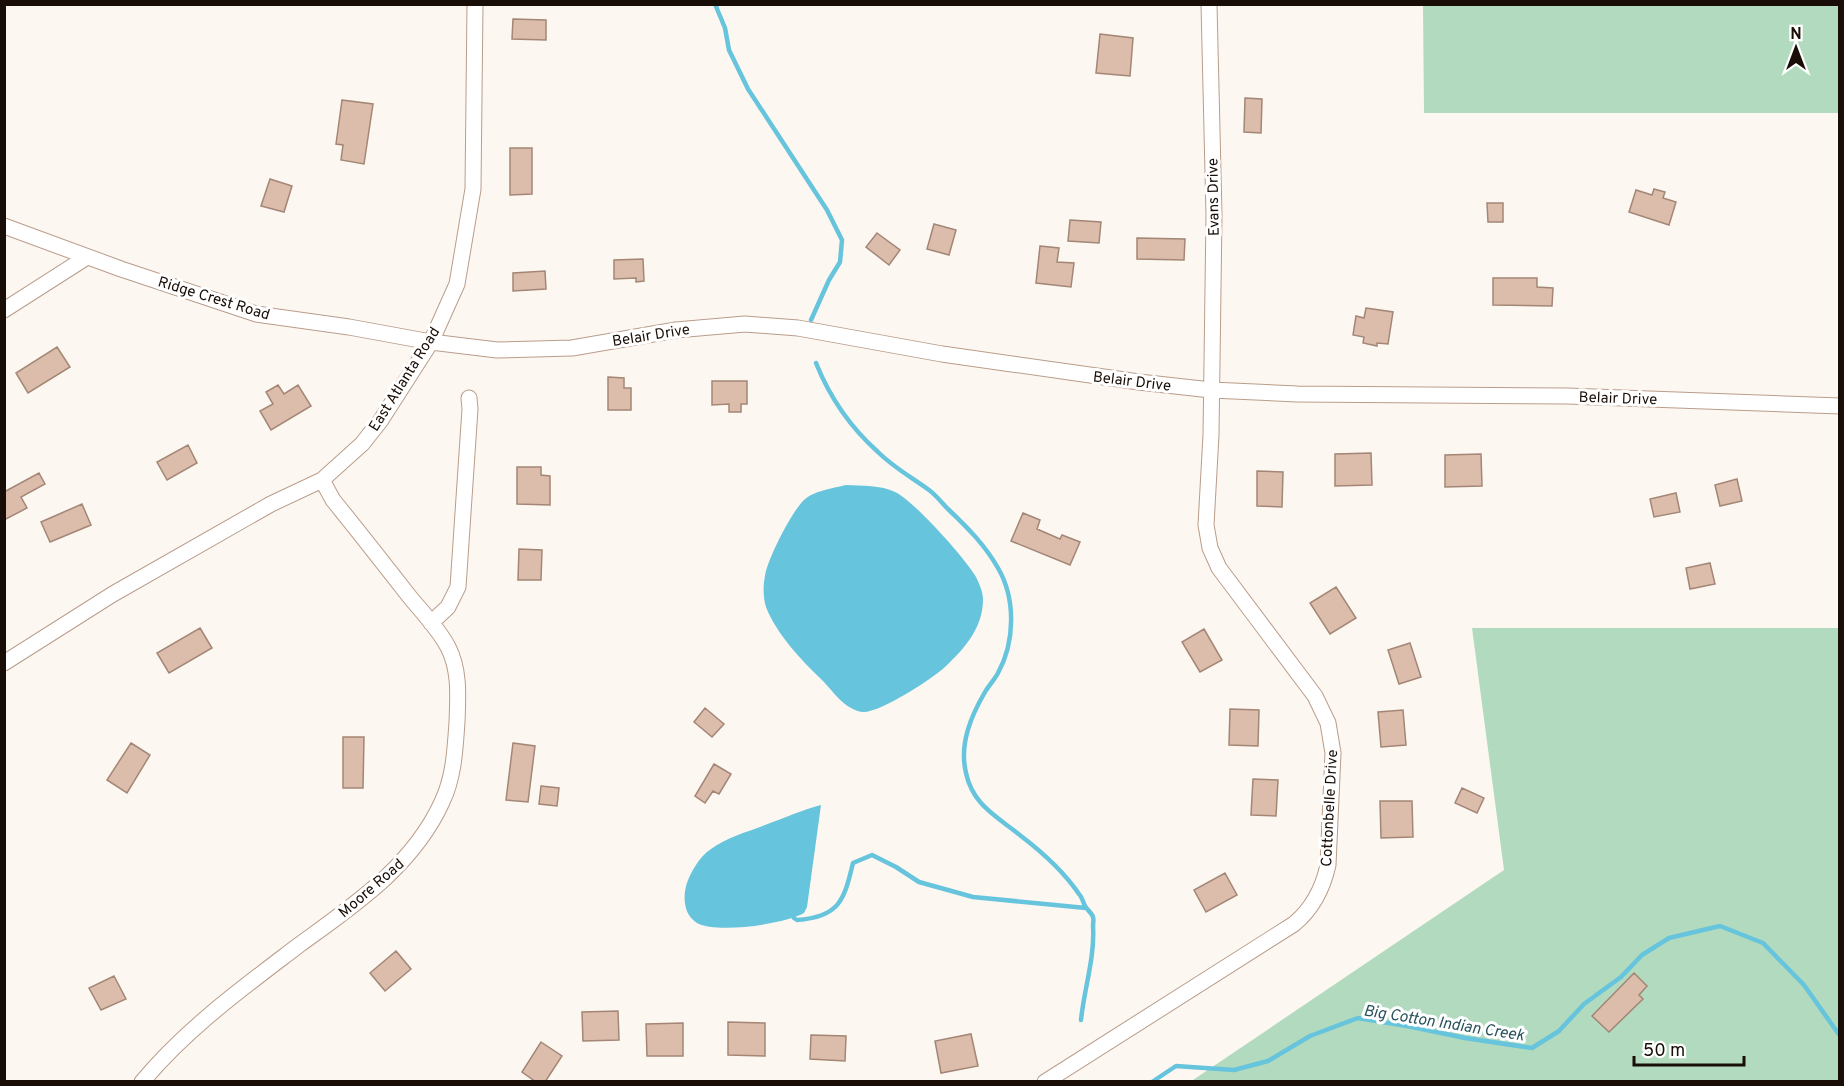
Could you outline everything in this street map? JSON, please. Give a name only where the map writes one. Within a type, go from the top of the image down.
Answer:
[{"type":"street","name":"East Atlanta Road","points":[[4,663],[123,588],[271,504],[322,480],[362,444],[381,420],[431,342],[457,284],[472,189],[475,4]]},
{"type":"street","name":"Evans Drive","points":[[1209,4],[1214,215],[1210,390]]},
{"type":"street","name":"Ridge Crest Road","points":[[4,226],[87,257],[256,314],[349,327],[431,342]]},
{"type":"street","points":[[4,310],[87,257]]},
{"type":"street","name":"Belair Drive","points":[[431,342],[497,350],[572,348],[676,330],[745,324],[798,328],[942,354],[1210,390],[1297,394],[1567,396],[1839,406]]},
{"type":"street","name":"Cottonbelle Drive","points":[[1045,1082],[1294,924],[1312,903],[1325,876],[1329,848],[1333,753],[1331,733],[1315,696],[1222,573],[1210,548],[1206,525],[1211,435],[1210,390]]},
{"type":"street","points":[[431,623],[448,607],[458,587],[469,398]]},
{"type":"street","name":"Moore Road","points":[[142,1082],[171,1049],[219,1006],[368,892],[410,854],[442,802],[453,766],[457,681],[455,666],[448,648],[431,623],[333,500],[322,480]]},
{"type":"green space","points":[[1423,5],[1839,5],[1839,113],[1424,113]]},
{"type":"green space","points":[[1472,628],[1839,628],[1839,1081],[1190,1082],[1504,870]]},
{"type":"water","points":[[846,485],[884,488],[903,497],[962,557],[976,577],[983,596],[980,619],[972,637],[945,667],[892,702],[880,708],[862,712],[839,699],[790,646],[770,617],[764,595],[765,576],[770,559],[799,506],[813,494]]},
{"type":"water","points":[[821,805],[807,907],[804,913],[782,921],[735,928],[707,926],[697,923],[689,916],[685,896],[686,886],[696,866],[707,852],[737,835]]},
{"type":"building","points":[[513,19],[546,20],[546,40],[512,39]]},
{"type":"building","points":[[1100,34],[1133,38],[1130,76],[1096,73]]},
{"type":"building","points":[[1245,98],[1262,99],[1261,133],[1244,132]]},
{"type":"building","points":[[342,100],[373,104],[364,164],[341,160],[343,145],[336,144]]},
{"type":"building","points":[[510,148],[532,148],[532,194],[510,195]]},
{"type":"building","points":[[270,179],[292,186],[284,212],[261,206]]},
{"type":"building","points":[[1654,189],[1665,192],[1663,198],[1676,202],[1669,225],[1629,212],[1636,190],[1652,195]]},
{"type":"building","points":[[1487,203],[1503,203],[1503,222],[1488,222]]},
{"type":"building","points":[[1070,220],[1101,222],[1099,243],[1068,241]]},
{"type":"building","points":[[934,224],[956,230],[949,255],[927,249]]},
{"type":"building","points":[[877,233],[900,250],[889,265],[866,247]]},
{"type":"building","points":[[1137,238],[1185,239],[1184,260],[1137,259]]},
{"type":"building","points":[[1040,246],[1059,248],[1057,262],[1074,263],[1071,287],[1036,283]]},
{"type":"building","points":[[643,259],[644,281],[636,282],[636,278],[614,279],[614,260]]},
{"type":"building","points":[[545,271],[546,289],[513,291],[513,273]]},
{"type":"building","points":[[1493,278],[1537,278],[1537,287],[1553,288],[1552,306],[1493,305]]},
{"type":"building","points":[[1366,308],[1393,312],[1388,344],[1377,343],[1377,346],[1363,343],[1364,337],[1353,335],[1356,316],[1364,318]]},
{"type":"building","points":[[57,347],[70,367],[28,393],[16,373]]},
{"type":"building","points":[[608,377],[624,378],[624,388],[631,388],[631,410],[608,410]]},
{"type":"building","points":[[712,381],[747,381],[747,404],[741,404],[741,412],[729,412],[729,404],[712,405]]},
{"type":"building","points":[[278,385],[284,394],[298,385],[311,406],[271,430],[260,411],[273,404],[266,392]]},
{"type":"building","points":[[188,445],[197,463],[167,480],[157,462]]},
{"type":"building","points":[[1371,453],[1372,485],[1335,486],[1335,454]]},
{"type":"building","points":[[1481,454],[1482,486],[1445,487],[1445,455]]},
{"type":"building","points":[[517,467],[541,467],[541,475],[550,476],[550,505],[517,504]]},
{"type":"building","points":[[1257,471],[1283,472],[1282,507],[1257,506]]},
{"type":"building","points":[[39,473],[45,484],[21,497],[27,508],[4,520],[4,492]]},
{"type":"building","points":[[1737,479],[1742,501],[1720,506],[1715,485]]},
{"type":"building","points":[[1676,493],[1680,512],[1654,517],[1650,499]]},
{"type":"building","points":[[82,504],[91,525],[50,542],[41,522]]},
{"type":"building","points":[[1023,513],[1040,520],[1037,529],[1060,539],[1062,535],[1080,542],[1070,565],[1011,541]]},
{"type":"building","points":[[519,549],[542,550],[541,580],[518,580]]},
{"type":"building","points":[[1710,563],[1715,584],[1690,589],[1686,568]]},
{"type":"building","points":[[1336,587],[1356,618],[1330,634],[1310,603]]},
{"type":"building","points":[[200,628],[212,648],[169,673],[157,653]]},
{"type":"building","points":[[1204,629],[1222,660],[1200,672],[1182,642]]},
{"type":"building","points":[[1410,643],[1421,677],[1399,684],[1388,650]]},
{"type":"building","points":[[705,708],[724,724],[712,737],[694,722]]},
{"type":"building","points":[[1230,709],[1259,710],[1258,746],[1229,745]]},
{"type":"building","points":[[1403,710],[1406,745],[1381,747],[1378,712]]},
{"type":"building","points":[[343,737],[364,737],[363,788],[343,788]]},
{"type":"building","points":[[131,743],[150,755],[127,793],[107,780]]},
{"type":"building","points":[[513,743],[535,746],[528,802],[506,800]]},
{"type":"building","points":[[714,764],[731,774],[719,794],[713,791],[705,803],[695,796]]},
{"type":"building","points":[[1253,779],[1278,780],[1276,816],[1251,815]]},
{"type":"building","points":[[541,786],[559,788],[557,806],[539,804]]},
{"type":"building","points":[[1462,788],[1484,798],[1477,813],[1455,803]]},
{"type":"building","points":[[1380,801],[1412,801],[1413,837],[1381,838]]},
{"type":"building","points":[[1225,873],[1237,895],[1206,912],[1194,890]]},
{"type":"building","points":[[396,951],[411,969],[385,991],[370,973]]},
{"type":"building","points":[[1634,973],[1647,986],[1639,995],[1643,999],[1609,1032],[1592,1016]]},
{"type":"building","points":[[114,976],[126,999],[101,1010],[89,988]]},
{"type":"building","points":[[618,1011],[619,1040],[583,1041],[582,1012]]},
{"type":"building","points":[[728,1022],[765,1023],[765,1056],[728,1055]]},
{"type":"building","points":[[683,1023],[683,1056],[647,1056],[646,1024]]},
{"type":"building","points":[[971,1034],[978,1066],[941,1073],[935,1041]]},
{"type":"building","points":[[811,1035],[846,1036],[845,1061],[810,1059]]},
{"type":"building","points":[[541,1042],[562,1056],[545,1082],[536,1082],[522,1072]]},
{"type":"waterway","points":[[715,4],[725,28],[729,50],[748,89],[827,210],[842,240],[840,262],[811,320]]},
{"type":"waterway","points":[[816,363],[834,400],[858,432],[890,462],[937,497],[981,544],[1004,580],[1011,620],[1008,648],[998,673],[980,701],[971,721],[965,741],[964,762],[969,784],[980,802],[1029,842],[1067,878],[1092,916],[1092,950],[1081,1020]]},
{"type":"waterway","points":[[794,918],[797,920],[811,918],[831,911],[842,897],[853,863],[872,855],[919,882],[973,897],[1086,908]]},
{"type":"waterway","name":"Big Cotton Indian Creek","points":[[1152,1082],[1176,1066],[1234,1070],[1268,1061],[1310,1036],[1358,1018],[1532,1048],[1559,1031],[1584,1004],[1621,977],[1642,955],[1669,938],[1720,926],[1763,943],[1804,985],[1840,1036]]}]
